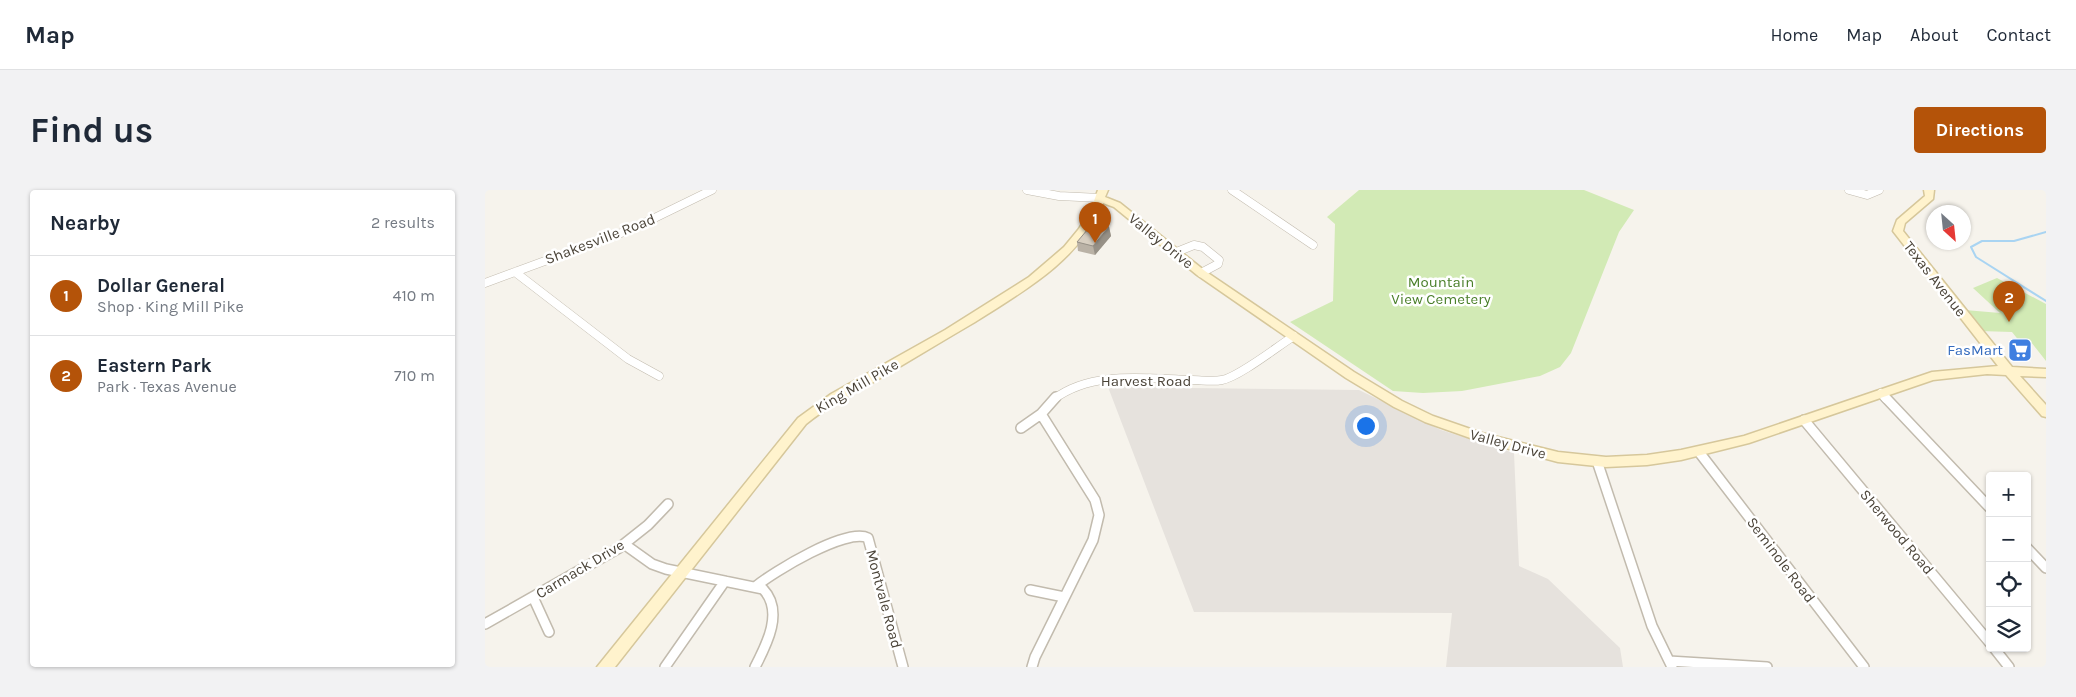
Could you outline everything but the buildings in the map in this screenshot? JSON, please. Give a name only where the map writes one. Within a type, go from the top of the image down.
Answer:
[{"type":"main road","name":"Texas Avenue","points":[[1929,190],[1930,197],[1900,222],[1898,231],[2007,370]]},
{"type":"main road","name":"Valley Drive","points":[[1101,194],[1201,273],[1374,390],[1429,419],[1472,435],[1516,448],[1558,457],[1597,461],[1647,460],[1699,452],[1745,440],[1920,379],[1948,373],[2007,370],[2046,373]]},
{"type":"main road","name":"King Mill Pike","points":[[605,667],[802,421],[820,406],[942,337],[1041,273],[1074,243],[1088,222],[1101,194]]},
{"type":"main road","points":[[2007,370],[2046,414]]},
{"type":"street","name":"Shakesville Road","points":[[485,283],[632,229],[712,190]]},
{"type":"street","name":"Valley Drive","points":[[1027,190],[1059,196],[1101,194]]},
{"type":"street","points":[[1232,190],[1313,246]]},
{"type":"street","points":[[1849,190],[1867,195],[1879,190]]},
{"type":"street","points":[[1174,253],[1198,244],[1219,260],[1218,264],[1201,273]]},
{"type":"street","points":[[515,272],[628,359],[659,376]]},
{"type":"street","name":"Harvest Road","points":[[1021,428],[1041,414],[1055,398],[1075,386],[1090,381],[1111,379],[1223,380],[1246,368],[1294,336]]},
{"type":"street","points":[[1881,393],[1986,504]]},
{"type":"street","points":[[1032,667],[1035,657],[1093,540],[1099,515],[1095,500],[1041,414]]},
{"type":"street","name":"Sherwood Road","points":[[1804,420],[1986,638]]},
{"type":"street","name":"Seminole Road","points":[[1699,452],[1864,667]]},
{"type":"street","points":[[1597,461],[1652,626],[1670,664],[1767,667]]},
{"type":"street","name":"Carmack Drive","points":[[485,624],[624,544],[668,504]]},
{"type":"street","name":"Montvale Road","points":[[755,587],[770,573],[782,566],[851,537],[862,535],[867,538],[903,667]]},
{"type":"street","points":[[624,544],[652,564],[680,573],[763,588],[770,593],[774,605],[769,640],[755,667]]},
{"type":"street","points":[[2031,552],[2046,568]]},
{"type":"street","points":[[665,667],[725,581]]},
{"type":"street","points":[[1030,590],[1065,598]]},
{"type":"street","points":[[533,597],[549,632]]},
{"type":"street","points":[[1997,652],[2009,667]]},
{"type":"shaded area","points":[[1108,387],[1359,390],[1441,430],[1514,453],[1519,566],[1548,579],[1620,648],[1623,667],[1446,667],[1452,613],[1194,612]]},
{"type":"green space","name":"Mountain View Cemetery","points":[[1359,190],[1584,190],[1634,210],[1619,232],[1571,353],[1560,367],[1540,376],[1462,391],[1423,393],[1393,391],[1290,322],[1333,301],[1335,224],[1327,217]]},
{"type":"green space","points":[[1997,278],[2046,304],[2046,361],[2031,342],[2020,342],[2012,332],[1979,331],[1965,310],[2000,313],[1973,288]]},
{"type":"waterway","points":[[2046,232],[2014,241],[1982,241],[1971,247],[1976,257],[2046,301]]},
{"type":"place","name":"Dollar General","points":[[1095,243]]},
{"type":"place","name":"Eastern Park","points":[[2009,322]]},
{"type":"place","name":"FasMart","points":[[2020,350]]}]
